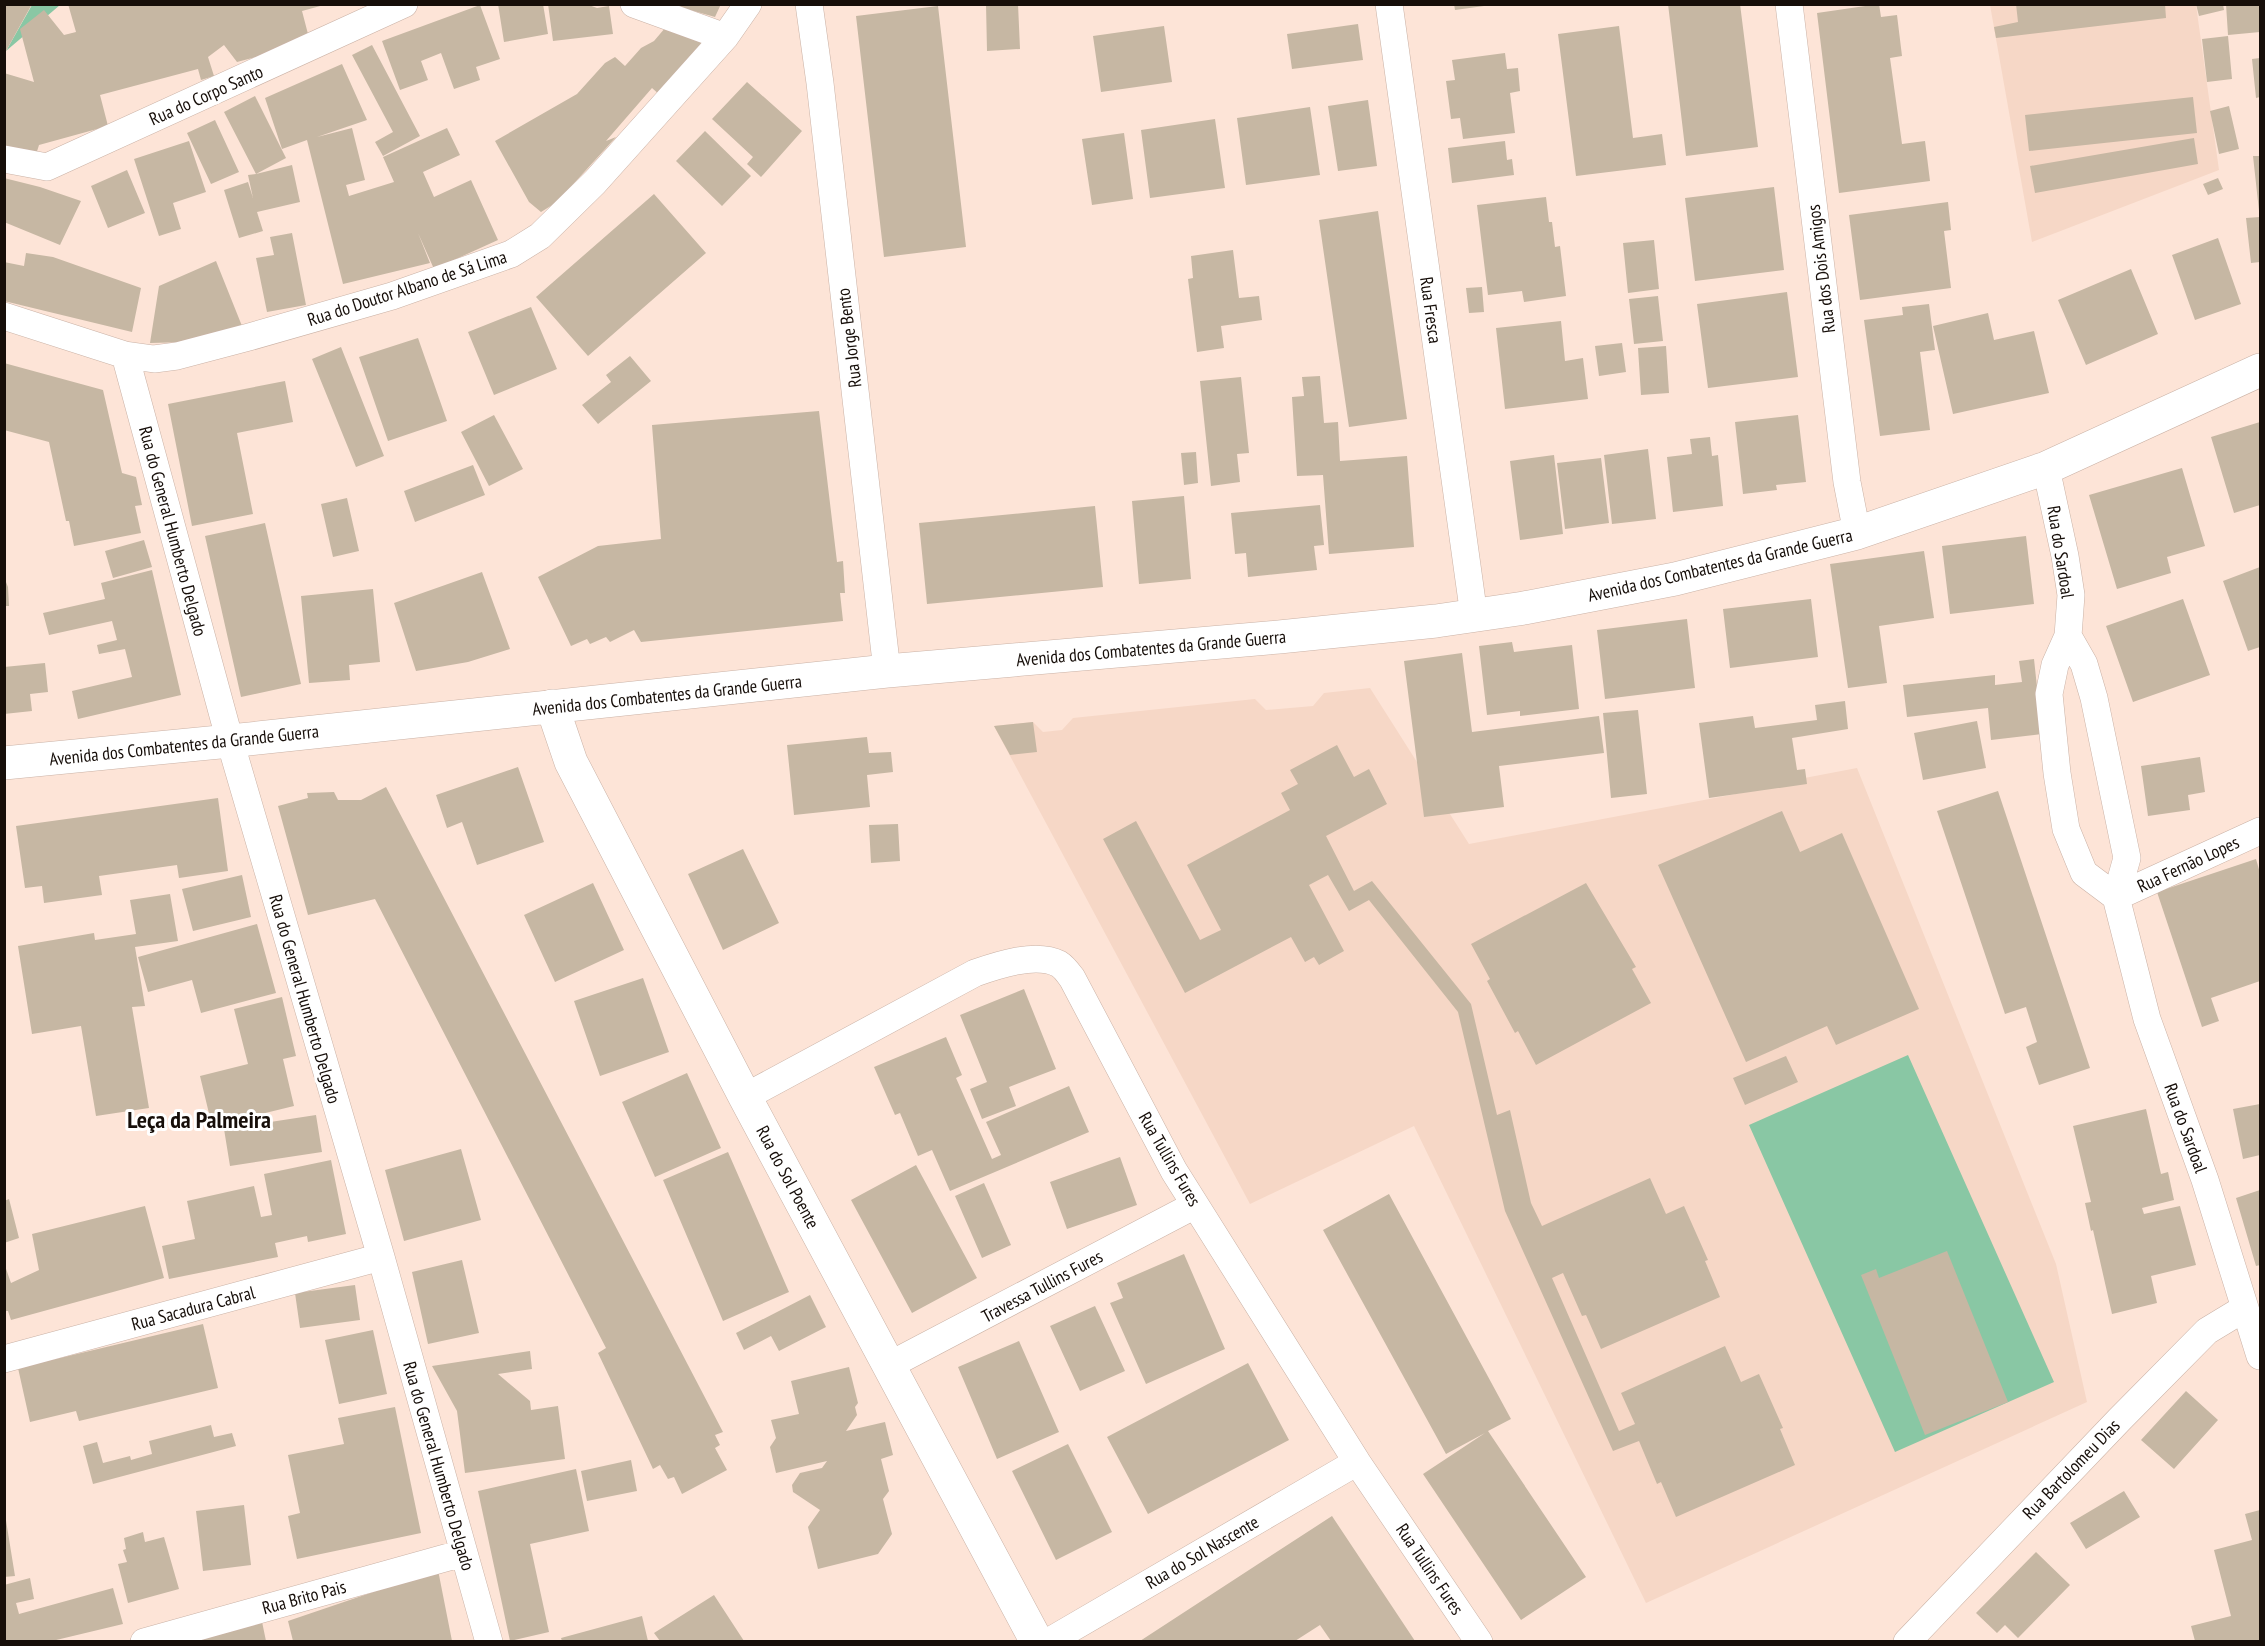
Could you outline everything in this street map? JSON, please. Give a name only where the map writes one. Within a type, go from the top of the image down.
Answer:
[{"type":"main road","name":"Avenida dos Combatentes da Grande Guerra","points":[[4,763],[887,671],[1279,637],[1474,616],[1675,579],[1857,533],[2046,468],[2260,370]]},
{"type":"main road","name":"Rua do Sol Poente","points":[[552,706],[571,762],[745,1097],[1037,1641]]},
{"type":"street","name":"Rua do Corpo Santo","points":[[4,159],[47,167],[404,4]]},
{"type":"street","points":[[634,4],[725,38]]},
{"type":"street","name":"Rua do Doutor Albano de Sá Lima","points":[[4,316],[125,355],[154,359],[187,354],[392,296],[511,254],[540,236],[595,182],[725,38],[748,4]]},
{"type":"street","name":"Rua Jorge Bento","points":[[809,4],[887,671]]},
{"type":"street","name":"Rua Fresca","points":[[1389,4],[1474,616]]},
{"type":"street","name":"Rua dos Dois Amigos","points":[[1789,4],[1847,482],[1857,533]]},
{"type":"street","name":"Rua do General Humberto Delgado","points":[[125,355],[230,741],[381,1257],[489,1641]]},
{"type":"street","name":"Rua do Sardoal","points":[[2046,468],[2071,595],[2068,636],[2055,665],[2049,694],[2057,773],[2067,829],[2084,873],[2116,897],[2147,1019],[2205,1180],[2260,1356]]},
{"type":"street","points":[[2068,636],[2084,664],[2094,698],[2127,858],[2116,897]]},
{"type":"street","name":"Rua Fernão Lopes","points":[[2116,897],[2260,831]]},
{"type":"street","name":"Rua Tullins Fures","points":[[745,1097],[975,973],[1011,961],[1038,960],[1060,964],[1072,978],[1174,1171],[1357,1462],[1479,1641]]},
{"type":"street","name":"Travessa Tullins Fures","points":[[888,1366],[1196,1205]]},
{"type":"street","name":"Rua Sacadura Cabral","points":[[4,1359],[381,1257]]},
{"type":"street","name":"Rua Bartolomeu Dias","points":[[1916,1638],[2119,1420],[2207,1331],[2245,1308]]},
{"type":"street","name":"Rua do Sol Nascente","points":[[1048,1641],[1357,1462]]},
{"type":"street","name":"Rua Brito Pais","points":[[144,1641],[464,1553]]},
{"type":"shaded area","points":[[1990,5],[2196,5],[2219,170],[2032,242]]},
{"type":"shaded area","points":[[1370,688],[1469,844],[1795,783],[1794,780],[1857,768],[2056,1264],[2087,1402],[1646,1603],[1414,1126],[1250,1204],[994,726],[1033,722],[1043,732],[1062,730],[1073,718],[1255,699],[1266,710],[1313,706],[1324,693]]},
{"type":"green space","points":[[32,5],[60,5],[6,51]]},
{"type":"green space","points":[[1908,1055],[2054,1382],[1895,1452],[1749,1125]]},
{"type":"building","points":[[4,4],[32,4],[6,51],[4,50]]},
{"type":"building","points":[[68,4],[324,5],[302,11],[308,34],[290,48],[237,62],[224,45],[208,57],[214,76],[201,80],[198,69],[100,95],[108,126],[39,145],[34,161],[4,152],[4,73],[34,82],[20,29],[44,10],[64,35],[76,32]]},
{"type":"building","points":[[498,4],[543,4],[548,34],[504,42]]},
{"type":"building","points":[[548,4],[586,4],[597,8],[609,6],[613,34],[553,41]]},
{"type":"building","points":[[669,4],[721,4],[715,17]]},
{"type":"building","points":[[986,4],[1018,4],[1020,49],[987,51]]},
{"type":"building","points":[[1454,4],[1484,4],[1484,6],[1455,10]]},
{"type":"building","points":[[1668,4],[1740,4],[1758,147],[1686,156]]},
{"type":"building","points":[[1879,4],[1881,17],[1897,15],[1902,56],[1890,58],[1902,144],[1925,141],[1930,181],[1839,193],[1817,13]]},
{"type":"building","points":[[2016,4],[2165,4],[2166,18],[1996,38],[1994,27],[2018,22]]},
{"type":"building","points":[[2196,4],[2223,4],[2224,10],[2199,16]]},
{"type":"building","points":[[2226,4],[2260,4],[2260,32],[2228,35]]},
{"type":"building","points":[[480,5],[500,59],[476,67],[480,80],[454,89],[441,53],[421,61],[428,80],[400,90],[382,41]]},
{"type":"building","points":[[938,6],[966,247],[884,257],[856,16]]},
{"type":"building","points":[[671,21],[708,43],[661,96],[652,88],[606,141],[616,137],[557,202],[541,212],[529,202],[495,141],[577,94],[605,63],[615,57],[625,66],[641,48],[654,41]]},
{"type":"building","points":[[1358,24],[1363,60],[1292,69],[1287,34]]},
{"type":"building","points":[[1164,26],[1172,82],[1101,92],[1093,36]]},
{"type":"building","points":[[1619,26],[1633,138],[1662,134],[1666,165],[1576,176],[1558,34]]},
{"type":"building","points":[[2228,36],[2232,79],[2207,82],[2202,39]]},
{"type":"building","points":[[372,45],[420,136],[383,156],[375,142],[393,132],[352,55]]},
{"type":"building","points":[[1505,53],[1507,69],[1518,68],[1520,91],[1510,93],[1515,133],[1463,139],[1460,118],[1451,119],[1446,81],[1455,80],[1452,60]]},
{"type":"building","points":[[2260,58],[2260,97],[2256,98],[2252,59]]},
{"type":"building","points":[[342,64],[367,120],[317,137],[352,128],[365,180],[346,185],[349,196],[394,182],[383,157],[447,128],[460,155],[423,172],[434,197],[471,180],[498,240],[434,269],[418,233],[430,263],[343,284],[307,140],[282,149],[265,98]]},
{"type":"building","points":[[747,82],[802,131],[761,177],[747,164],[753,157],[712,119]]},
{"type":"building","points":[[255,96],[286,158],[256,174],[224,112]]},
{"type":"building","points":[[2193,97],[2197,133],[2029,151],[2025,115]]},
{"type":"building","points":[[1368,100],[1377,166],[1338,171],[1328,106]]},
{"type":"building","points":[[2229,106],[2239,149],[2219,154],[2210,111]]},
{"type":"building","points":[[1310,107],[1320,175],[1246,185],[1237,118]]},
{"type":"building","points":[[1215,119],[1225,188],[1150,198],[1141,130]]},
{"type":"building","points":[[215,120],[239,172],[211,184],[187,133]]},
{"type":"building","points":[[705,131],[751,176],[722,206],[676,161]]},
{"type":"building","points":[[1124,133],[1133,199],[1092,205],[1082,139]]},
{"type":"building","points":[[2194,138],[2198,164],[2035,193],[2030,166]]},
{"type":"building","points":[[189,141],[206,192],[173,203],[181,229],[159,236],[134,159]]},
{"type":"building","points":[[1505,141],[1507,160],[1512,159],[1514,175],[1452,183],[1448,148]]},
{"type":"building","points":[[2253,156],[2260,156],[2260,211],[2259,211]]},
{"type":"building","points":[[292,165],[300,202],[257,212],[263,231],[239,238],[224,190],[248,182],[253,198],[248,175]]},
{"type":"building","points":[[127,170],[145,213],[108,228],[91,186]]},
{"type":"building","points":[[4,178],[81,201],[60,245],[4,222]]},
{"type":"building","points":[[2218,178],[2223,189],[2208,195],[2203,184]]},
{"type":"building","points":[[1774,187],[1784,270],[1695,281],[1685,198]]},
{"type":"building","points":[[654,194],[706,253],[588,356],[536,297]]},
{"type":"building","points":[[1546,197],[1555,247],[1560,246],[1566,296],[1524,302],[1522,291],[1488,295],[1477,205]]},
{"type":"building","points":[[1948,202],[1951,230],[1944,231],[1951,288],[1860,300],[1849,215]]},
{"type":"building","points":[[1378,211],[1407,419],[1349,427],[1319,220]]},
{"type":"building","points":[[2260,217],[2260,262],[2251,263],[2246,218]]},
{"type":"building","points":[[292,233],[306,305],[267,312],[256,258],[274,255],[270,237]]},
{"type":"building","points":[[2218,238],[2241,304],[2195,320],[2172,255]]},
{"type":"building","points":[[1654,240],[1659,289],[1628,293],[1623,243]]},
{"type":"building","points":[[1233,250],[1239,298],[1259,296],[1262,320],[1221,326],[1224,348],[1197,352],[1188,279],[1193,278],[1191,256]]},
{"type":"building","points":[[26,253],[53,257],[141,288],[132,332],[4,301],[4,262],[24,266]]},
{"type":"building","points":[[216,261],[242,326],[187,342],[150,343],[159,286]]},
{"type":"building","points":[[2131,269],[2158,334],[2086,365],[2058,300]]},
{"type":"building","points":[[1482,287],[1484,312],[1469,313],[1466,288]]},
{"type":"building","points":[[1787,292],[1798,377],[1708,388],[1697,304]]},
{"type":"building","points":[[1658,296],[1663,341],[1634,344],[1629,299]]},
{"type":"building","points":[[1929,304],[1935,350],[1920,352],[1930,430],[1880,436],[1864,320],[1903,315],[1902,307]]},
{"type":"building","points":[[531,307],[557,369],[494,395],[468,332]]},
{"type":"building","points":[[1988,313],[1994,340],[2034,331],[2049,393],[1953,414],[1933,326]]},
{"type":"building","points":[[1561,321],[1565,361],[1583,358],[1588,399],[1505,409],[1496,328]]},
{"type":"building","points":[[418,338],[447,421],[388,441],[359,357]]},
{"type":"building","points":[[1622,343],[1626,372],[1599,376],[1595,346]]},
{"type":"building","points":[[1666,346],[1669,393],[1641,395],[1638,348]]},
{"type":"building","points":[[341,347],[384,456],[356,467],[312,359]]},
{"type":"building","points":[[630,356],[651,381],[598,424],[582,405],[611,382],[606,375]]},
{"type":"building","points":[[4,363],[103,390],[122,473],[136,477],[142,505],[135,506],[141,533],[74,546],[69,521],[66,521],[49,442],[4,430]]},
{"type":"building","points":[[1320,376],[1324,423],[1338,422],[1340,461],[1407,456],[1414,547],[1329,554],[1323,475],[1297,476],[1292,397],[1304,396],[1302,377]]},
{"type":"building","points":[[1241,377],[1249,453],[1237,454],[1240,482],[1211,486],[1200,381]]},
{"type":"building","points":[[285,381],[293,422],[237,433],[253,514],[192,526],[168,404]]},
{"type":"building","points":[[819,411],[837,562],[843,561],[845,593],[840,593],[843,621],[641,642],[634,630],[610,642],[606,637],[590,644],[587,639],[571,646],[538,577],[598,546],[661,539],[652,425]]},
{"type":"building","points":[[494,415],[523,469],[489,486],[461,432]]},
{"type":"building","points":[[1798,415],[1806,482],[1776,485],[1777,490],[1743,494],[1735,422]]},
{"type":"building","points":[[2260,422],[2260,505],[2234,513],[2211,437]]},
{"type":"building","points":[[1710,437],[1712,456],[1718,455],[1723,506],[1673,512],[1667,457],[1692,454],[1690,439]]},
{"type":"building","points":[[1648,449],[1656,519],[1612,524],[1604,455]]},
{"type":"building","points":[[1196,452],[1198,483],[1184,485],[1181,453]]},
{"type":"building","points":[[1554,455],[1563,534],[1520,540],[1510,461]]},
{"type":"building","points":[[1601,458],[1609,523],[1565,529],[1557,463]]},
{"type":"building","points":[[473,465],[485,495],[415,522],[404,491]]},
{"type":"building","points":[[2182,468],[2205,546],[2167,557],[2171,573],[2117,589],[2089,495]]},
{"type":"building","points":[[1184,496],[1191,579],[1139,584],[1132,501]]},
{"type":"building","points":[[347,498],[359,551],[333,557],[321,504]]},
{"type":"building","points":[[1320,505],[1324,545],[1314,546],[1317,570],[1248,577],[1246,553],[1235,554],[1231,513]]},
{"type":"building","points":[[1095,506],[1103,587],[927,604],[919,523]]},
{"type":"building","points":[[265,523],[301,684],[241,697],[205,536]]},
{"type":"building","points":[[2026,536],[2034,604],[1950,614],[1942,546]]},
{"type":"building","points":[[144,540],[152,567],[113,578],[105,551]]},
{"type":"building","points":[[1924,551],[1934,618],[1879,626],[1887,683],[1848,688],[1830,564]]},
{"type":"building","points":[[2260,567],[2260,647],[2248,651],[2223,581]]},
{"type":"building","points":[[152,570],[181,695],[78,719],[72,691],[132,677],[125,649],[99,654],[97,645],[117,640],[112,621],[49,635],[43,613],[105,599],[101,583]]},
{"type":"building","points":[[482,572],[510,649],[468,662],[416,671],[394,603]]},
{"type":"building","points":[[4,577],[8,587],[9,606],[4,606]]},
{"type":"building","points":[[373,589],[380,662],[349,665],[350,680],[309,683],[301,596]]},
{"type":"building","points":[[1811,599],[1818,657],[1730,668],[1723,609]]},
{"type":"building","points":[[2183,599],[2210,675],[2133,702],[2106,626]]},
{"type":"building","points":[[1687,619],[1695,688],[1605,699],[1597,630]]},
{"type":"building","points":[[1512,642],[1514,652],[1572,645],[1579,709],[1520,716],[1520,711],[1487,715],[1479,646]]},
{"type":"building","points":[[1462,653],[1472,732],[1599,716],[1604,753],[1499,766],[1504,807],[1424,817],[1404,661]]},
{"type":"building","points":[[2034,659],[2042,734],[1991,740],[1988,708],[1907,717],[1903,685],[1995,675],[1995,685],[2022,682],[2019,661]]},
{"type":"building","points":[[45,663],[48,692],[30,694],[32,711],[4,714],[4,667]]},
{"type":"building","points":[[1845,701],[1848,729],[1792,738],[1797,770],[1805,769],[1807,784],[1709,798],[1699,723],[1753,716],[1755,728],[1817,720],[1815,705]]},
{"type":"building","points":[[1638,710],[1647,794],[1611,798],[1603,713]]},
{"type":"building","points":[[1977,721],[1986,768],[1923,780],[1914,733]]},
{"type":"building","points":[[1033,722],[1037,752],[1010,755],[994,726]]},
{"type":"building","points":[[867,737],[869,753],[891,752],[893,772],[867,775],[870,807],[794,815],[787,745]]},
{"type":"building","points":[[1337,745],[1354,777],[1369,769],[1387,804],[1326,836],[1354,891],[1372,881],[1471,1004],[1497,1115],[1510,1110],[1531,1203],[1542,1226],[1650,1178],[1666,1214],[1684,1206],[1708,1260],[1705,1261],[1720,1297],[1601,1349],[1586,1315],[1582,1316],[1563,1273],[1552,1278],[1619,1431],[1635,1424],[1621,1393],[1725,1346],[1741,1382],[1759,1374],[1783,1428],[1780,1429],[1795,1465],[1676,1517],[1661,1482],[1657,1484],[1639,1441],[1613,1451],[1505,1211],[1458,1012],[1369,900],[1349,911],[1328,875],[1309,885],[1344,951],[1319,965],[1314,957],[1305,962],[1291,937],[1185,993],[1103,839],[1136,821],[1200,940],[1221,930],[1187,865],[1290,810],[1281,793],[1298,784],[1290,770]]},
{"type":"building","points":[[2200,757],[2205,792],[2188,795],[2190,810],[2148,816],[2141,766]]},
{"type":"building","points":[[518,767],[544,842],[477,865],[462,822],[447,828],[436,795]]},
{"type":"building","points":[[386,787],[723,1432],[715,1435],[720,1445],[715,1448],[727,1470],[682,1494],[674,1477],[668,1479],[660,1465],[653,1469],[598,1353],[606,1348],[375,899],[308,915],[278,806],[308,798],[307,793],[334,792],[338,800],[361,800]]},
{"type":"building","points":[[1998,791],[2090,1068],[2039,1085],[2026,1047],[2037,1042],[2026,1007],[2005,1014],[1937,811]]},
{"type":"building","points":[[218,798],[228,871],[179,878],[177,865],[99,876],[102,895],[44,903],[42,886],[25,888],[16,826]]},
{"type":"building","points":[[1782,811],[1800,852],[1842,833],[1919,1009],[1836,1045],[1827,1026],[1746,1062],[1658,865]]},
{"type":"building","points":[[898,824],[900,861],[871,863],[869,825]]},
{"type":"building","points":[[743,849],[779,923],[723,950],[688,874]]},
{"type":"building","points":[[2256,859],[2260,873],[2260,981],[2211,998],[2219,1021],[2202,1027],[2157,892]]},
{"type":"building","points":[[242,875],[251,917],[193,931],[182,889]]},
{"type":"building","points":[[593,883],[624,950],[555,982],[524,915]]},
{"type":"building","points":[[1586,883],[1636,967],[1632,969],[1651,1003],[1536,1065],[1518,1031],[1515,1033],[1487,981],[1490,979],[1471,944]]},
{"type":"building","points":[[170,894],[178,941],[135,947],[145,1006],[132,1007],[149,1108],[96,1116],[81,1026],[32,1034],[18,946],[94,933],[95,940],[136,934],[130,900]]},
{"type":"building","points":[[257,924],[276,993],[201,1013],[192,980],[148,992],[138,957]]},
{"type":"building","points":[[643,978],[669,1052],[600,1076],[574,1001]]},
{"type":"building","points":[[1024,989],[1056,1069],[1009,1087],[1016,1106],[982,1119],[970,1089],[987,1082],[960,1015]]},
{"type":"building","points":[[282,997],[296,1056],[283,1059],[294,1106],[212,1126],[200,1076],[248,1064],[234,1009]]},
{"type":"building","points":[[946,1037],[962,1075],[956,1078],[992,1159],[1001,1155],[986,1122],[1069,1086],[1089,1132],[950,1191],[932,1150],[918,1156],[900,1113],[895,1115],[874,1067]]},
{"type":"building","points":[[1786,1056],[1798,1082],[1745,1105],[1733,1078]]},
{"type":"building","points":[[687,1073],[721,1148],[655,1177],[622,1102]]},
{"type":"building","points":[[2260,1104],[2260,1155],[2243,1159],[2233,1109]]},
{"type":"building","points":[[2146,1109],[2161,1174],[2168,1172],[2174,1200],[2142,1208],[2144,1214],[2180,1206],[2196,1265],[2151,1276],[2157,1303],[2112,1314],[2085,1203],[2091,1202],[2073,1126]]},
{"type":"building","points":[[316,1115],[322,1152],[230,1166],[224,1129]]},
{"type":"building","points":[[461,1149],[481,1220],[404,1241],[385,1170]]},
{"type":"building","points":[[728,1152],[789,1292],[723,1321],[663,1180]]},
{"type":"building","points":[[1120,1157],[1137,1205],[1067,1229],[1050,1182]]},
{"type":"building","points":[[331,1160],[346,1234],[308,1242],[307,1236],[275,1243],[278,1257],[169,1279],[162,1246],[195,1239],[187,1201],[254,1186],[261,1217],[272,1215],[264,1174]]},
{"type":"building","points":[[916,1165],[977,1278],[912,1313],[851,1200]]},
{"type":"building","points":[[984,1183],[1011,1245],[982,1258],[955,1196]]},
{"type":"building","points":[[2260,1190],[2260,1265],[2256,1266],[2236,1198]]},
{"type":"building","points":[[1389,1194],[1511,1419],[1488,1431],[1586,1577],[1521,1620],[1423,1474],[1485,1433],[1446,1454],[1323,1230]]},
{"type":"building","points":[[9,1199],[19,1238],[4,1243],[4,1201]]},
{"type":"building","points":[[145,1206],[164,1278],[11,1320],[8,1311],[4,1311],[4,1263],[11,1283],[39,1270],[32,1234]]},
{"type":"building","points":[[1947,1251],[2008,1402],[1925,1435],[1861,1275],[1876,1269],[1879,1278]]},
{"type":"building","points":[[1184,1254],[1225,1349],[1146,1384],[1110,1303],[1123,1298],[1117,1283]]},
{"type":"building","points":[[462,1260],[479,1333],[428,1344],[412,1272]]},
{"type":"building","points":[[355,1285],[360,1320],[300,1328],[295,1293]]},
{"type":"building","points":[[810,1295],[826,1327],[779,1351],[771,1336],[744,1350],[736,1333]]},
{"type":"building","points":[[1095,1306],[1125,1371],[1080,1391],[1050,1326]]},
{"type":"building","points":[[203,1324],[218,1388],[79,1421],[76,1411],[30,1422],[18,1368]]},
{"type":"building","points":[[373,1330],[387,1394],[339,1404],[325,1340]]},
{"type":"building","points":[[1019,1341],[1059,1432],[997,1459],[958,1367]]},
{"type":"building","points":[[530,1351],[532,1369],[498,1374],[530,1401],[531,1410],[558,1406],[565,1459],[465,1473],[457,1411],[432,1366]]},
{"type":"building","points":[[1248,1363],[1289,1440],[1148,1514],[1107,1437]]},
{"type":"building","points":[[849,1367],[858,1403],[855,1407],[857,1415],[846,1431],[885,1422],[893,1455],[881,1459],[889,1491],[883,1499],[892,1534],[878,1554],[818,1569],[808,1527],[820,1510],[793,1492],[792,1485],[800,1473],[822,1468],[827,1461],[776,1473],[770,1447],[776,1438],[771,1420],[799,1414],[791,1381]]},
{"type":"building","points":[[2186,1391],[2218,1420],[2174,1469],[2141,1440]]},
{"type":"building","points":[[395,1407],[421,1533],[297,1559],[288,1516],[300,1513],[288,1455],[344,1444],[338,1418]]},
{"type":"building","points":[[211,1425],[214,1437],[232,1433],[236,1446],[93,1484],[83,1446],[97,1442],[103,1463],[130,1456],[131,1460],[152,1454],[149,1441]]},
{"type":"building","points":[[1068,1444],[1112,1532],[1056,1560],[1012,1471]]},
{"type":"building","points":[[631,1460],[637,1491],[587,1501],[581,1471]]},
{"type":"building","points":[[576,1469],[589,1531],[530,1544],[549,1632],[510,1641],[478,1491]]},
{"type":"building","points":[[2124,1491],[2140,1517],[2086,1549],[2070,1523]]},
{"type":"building","points":[[244,1505],[251,1565],[203,1571],[196,1511]]},
{"type":"building","points":[[4,1508],[15,1576],[4,1577]]},
{"type":"building","points":[[2260,1510],[2260,1641],[2195,1641],[2191,1626],[2231,1616],[2214,1550],[2252,1540],[2245,1514]]},
{"type":"building","points":[[1332,1516],[1415,1641],[1331,1641],[1320,1625],[1295,1641],[1140,1641]]},
{"type":"building","points":[[143,1532],[145,1542],[164,1537],[179,1589],[128,1603],[118,1564],[127,1562],[123,1550],[126,1549],[124,1538]]},
{"type":"building","points":[[2036,1552],[2070,1585],[2018,1638],[2005,1625],[1997,1633],[1976,1613]]},
{"type":"building","points":[[438,1570],[452,1641],[293,1641],[288,1621]]},
{"type":"building","points":[[30,1578],[34,1599],[16,1603],[19,1614],[113,1588],[123,1624],[52,1641],[4,1641],[4,1585]]},
{"type":"building","points":[[714,1595],[744,1641],[660,1641],[654,1633]]},
{"type":"building","points":[[260,1612],[266,1641],[160,1641]]},
{"type":"building","points":[[642,1616],[648,1641],[562,1641],[561,1638]]},
{"type":"district","name":"Leça da Palmeira","points":[[199,1119]]}]
